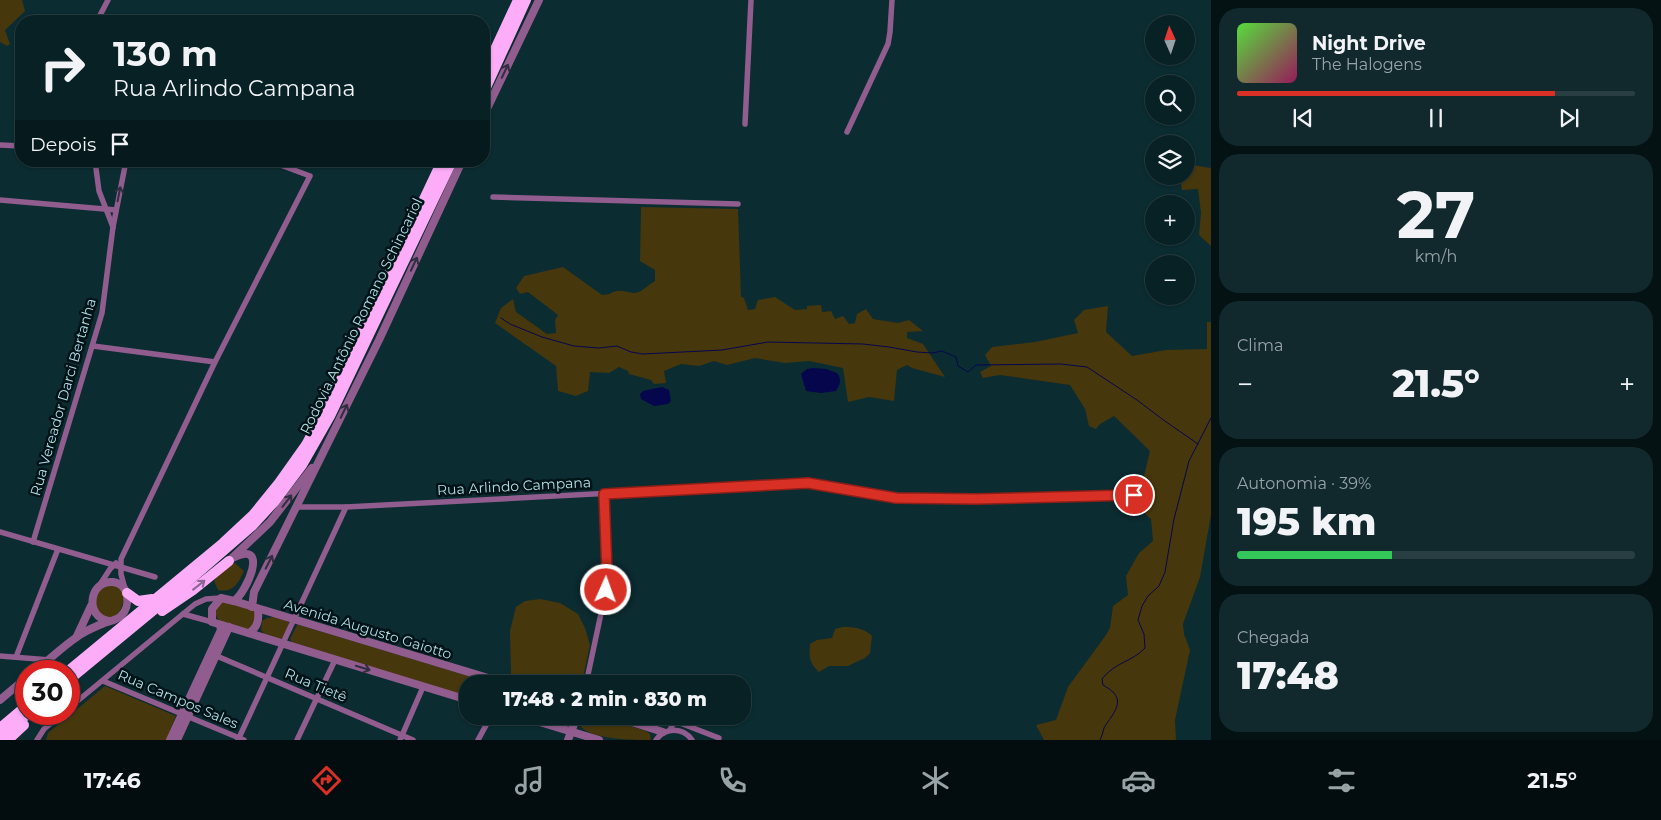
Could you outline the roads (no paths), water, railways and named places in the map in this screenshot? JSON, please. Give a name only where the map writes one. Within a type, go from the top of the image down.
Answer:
[{"type":"highway","points":[[490,60],[518,0]]},
{"type":"highway","points":[[490,79],[526,0]]},
{"type":"highway","name":"Rodovia Antônio Romano Schincariol","points":[[80,661],[223,543],[253,515],[279,483],[306,445],[352,355],[439,167]]},
{"type":"highway","name":"Rodovia Antônio Romano Schincariol","points":[[80,671],[223,553],[252,526],[302,465],[330,416],[449,167]]},
{"type":"highway","points":[[129,631],[193,590],[229,561]]},
{"type":"highway","points":[[126,591],[138,601],[143,602],[156,598]]},
{"type":"highway","points":[[0,722],[15,713]]},
{"type":"highway","points":[[0,728],[15,715]]},
{"type":"highway","points":[[0,737],[15,725]]},
{"type":"highway","points":[[8,740],[22,725]]},
{"type":"street","points":[[100,15],[108,0]]},
{"type":"street","points":[[490,103],[539,0]]},
{"type":"street","points":[[745,124],[751,0]]},
{"type":"street","points":[[847,132],[888,44],[892,0]]},
{"type":"street","points":[[0,145],[15,146]]},
{"type":"street","name":"Rua Vereador Darci Bertanha","points":[[96,167],[99,191],[113,227]]},
{"type":"street","name":"Rua Vereador Darci Bertanha","points":[[33,542],[93,346],[104,302],[113,227],[125,167]]},
{"type":"street","points":[[0,656],[50,660],[77,636],[120,617],[124,612],[127,602],[120,567],[121,559],[215,362],[310,176],[286,167]]},
{"type":"street","points":[[249,633],[254,630],[258,623],[254,592],[379,340],[459,167]]},
{"type":"street","points":[[493,197],[738,204]]},
{"type":"street","points":[[0,200],[116,210]]},
{"type":"street","points":[[93,346],[126,352],[215,362]]},
{"type":"street","points":[[229,561],[285,505],[322,454]]},
{"type":"street","name":"Rua Arlindo Campana","points":[[296,507],[346,507],[808,483],[896,498],[976,499],[1151,495]]},
{"type":"street","points":[[588,675],[606,590],[604,494]]},
{"type":"street","points":[[240,739],[346,507]]},
{"type":"street","points":[[0,532],[155,577]]},
{"type":"street","points":[[16,658],[58,549]]},
{"type":"street","points":[[229,561],[244,554],[252,557],[254,563],[243,592],[234,601]]},
{"type":"street","points":[[77,636],[98,587],[114,565],[121,559]]},
{"type":"street","points":[[98,587],[112,582],[126,591]]},
{"type":"street","points":[[80,699],[195,604],[206,599],[221,598]]},
{"type":"street","points":[[213,655],[221,630],[216,624],[212,609],[221,598]]},
{"type":"street","name":"Avenida Augusto Gaiotto","points":[[221,598],[478,675]]},
{"type":"street","points":[[91,606],[97,616],[109,621]]},
{"type":"street","points":[[183,614],[459,697]]},
{"type":"street","points":[[170,740],[185,715],[213,655],[229,628]]},
{"type":"street","name":"Rua Tietê","points":[[213,655],[316,698],[401,738],[413,740]]},
{"type":"street","points":[[297,740],[335,660]]},
{"type":"street","name":"Rua Campos Sales","points":[[103,681],[240,739]]},
{"type":"street","points":[[0,700],[15,687]]},
{"type":"street","points":[[401,738],[423,687]]},
{"type":"street","points":[[177,740],[185,715]]},
{"type":"street","points":[[37,740],[49,725]]},
{"type":"street","points":[[478,740],[486,725]]},
{"type":"street","points":[[550,725],[569,737],[599,740]]},
{"type":"street","points":[[569,737],[574,725]]},
{"type":"street","points":[[645,725],[667,731],[684,732],[692,740]]},
{"type":"street","points":[[656,740],[672,725]]},
{"type":"street","points":[[690,725],[719,738]]},
{"type":"waterway","points":[[501,318],[510,324],[542,337],[574,346],[599,348],[617,346],[631,352],[643,354],[722,350],[768,342],[863,344],[917,352],[932,353],[942,351],[956,357],[958,366],[968,372],[976,365],[1061,364],[1087,367],[1198,444]]},
{"type":"waterway","points":[[1100,740],[1118,701],[1113,692],[1103,685],[1102,679],[1112,669],[1140,653],[1145,648],[1144,634],[1138,620],[1142,606],[1148,596],[1159,586],[1165,572],[1174,519],[1189,461],[1211,418]]}]
